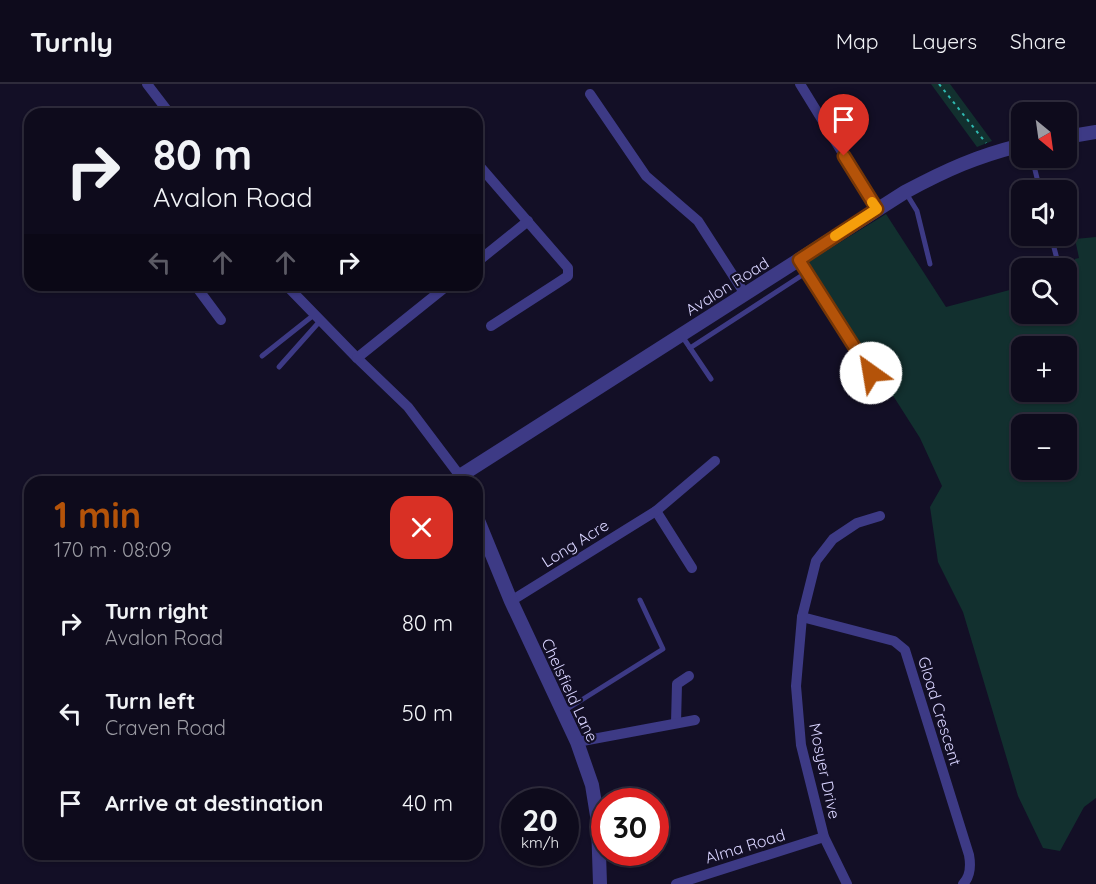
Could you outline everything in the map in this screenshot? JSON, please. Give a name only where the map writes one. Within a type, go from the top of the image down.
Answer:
[{"type":"street","points":[[147,84],[165,108]]},
{"type":"street","points":[[800,84],[877,209]]},
{"type":"street","points":[[590,94],[646,176],[698,221],[745,294]]},
{"type":"street","points":[[1077,135],[1096,132]]},
{"type":"street","name":"Avalon Road","points":[[466,476],[681,334],[905,192],[949,168],[1011,148]]},
{"type":"street","points":[[483,170],[568,268],[568,276],[491,326]]},
{"type":"street","points":[[483,257],[528,221]]},
{"type":"street","points":[[799,260],[871,373],[859,381]]},
{"type":"street","points":[[202,291],[221,320]]},
{"type":"street","points":[[292,291],[408,407],[459,476]]},
{"type":"street","points":[[357,358],[441,291]]},
{"type":"street","name":"Long Acre","points":[[511,601],[656,511],[715,461]]},
{"type":"street","points":[[656,511],[692,568]]},
{"type":"street","name":"Mosyer Drive","points":[[847,884],[824,837],[801,745],[796,686],[802,617],[816,561],[833,539],[857,523],[880,516]]},
{"type":"street","name":"Chelsfield Lane","points":[[483,533],[511,601],[577,742],[592,785],[598,822],[600,884]]},
{"type":"street","name":"Gload Crescent","points":[[802,617],[894,641],[905,650],[969,855],[971,867],[963,884]]},
{"type":"street","points":[[676,723],[677,684],[689,676]]},
{"type":"street","points":[[577,742],[695,720]]},
{"type":"street","name":"Alma Road","points":[[676,884],[824,837]]},
{"type":"lane","points":[[905,192],[917,211],[930,264]]},
{"type":"lane","points":[[690,348],[807,272]]},
{"type":"lane","points":[[262,356],[318,316]]},
{"type":"lane","points":[[279,367],[318,316]]},
{"type":"lane","points":[[681,334],[711,379]]},
{"type":"lane","points":[[562,711],[663,649],[640,600]]},
{"type":"path","points":[[939,84],[988,147]]},
{"type":"green space","points":[[931,84],[950,84],[992,141],[977,147]]},
{"type":"green space","points":[[886,214],[946,307],[1011,290],[1011,324],[1077,324],[1077,258],[1079,258],[1077,239],[1096,237],[1096,798],[1084,807],[1060,851],[1043,848],[1018,796],[963,612],[938,562],[930,507],[942,486],[920,438],[808,262]]},
{"type":"slow traffic","points":[[835,236],[877,209],[872,202]]},
{"type":"route","points":[[844,156],[877,209],[799,260],[871,373]]}]
